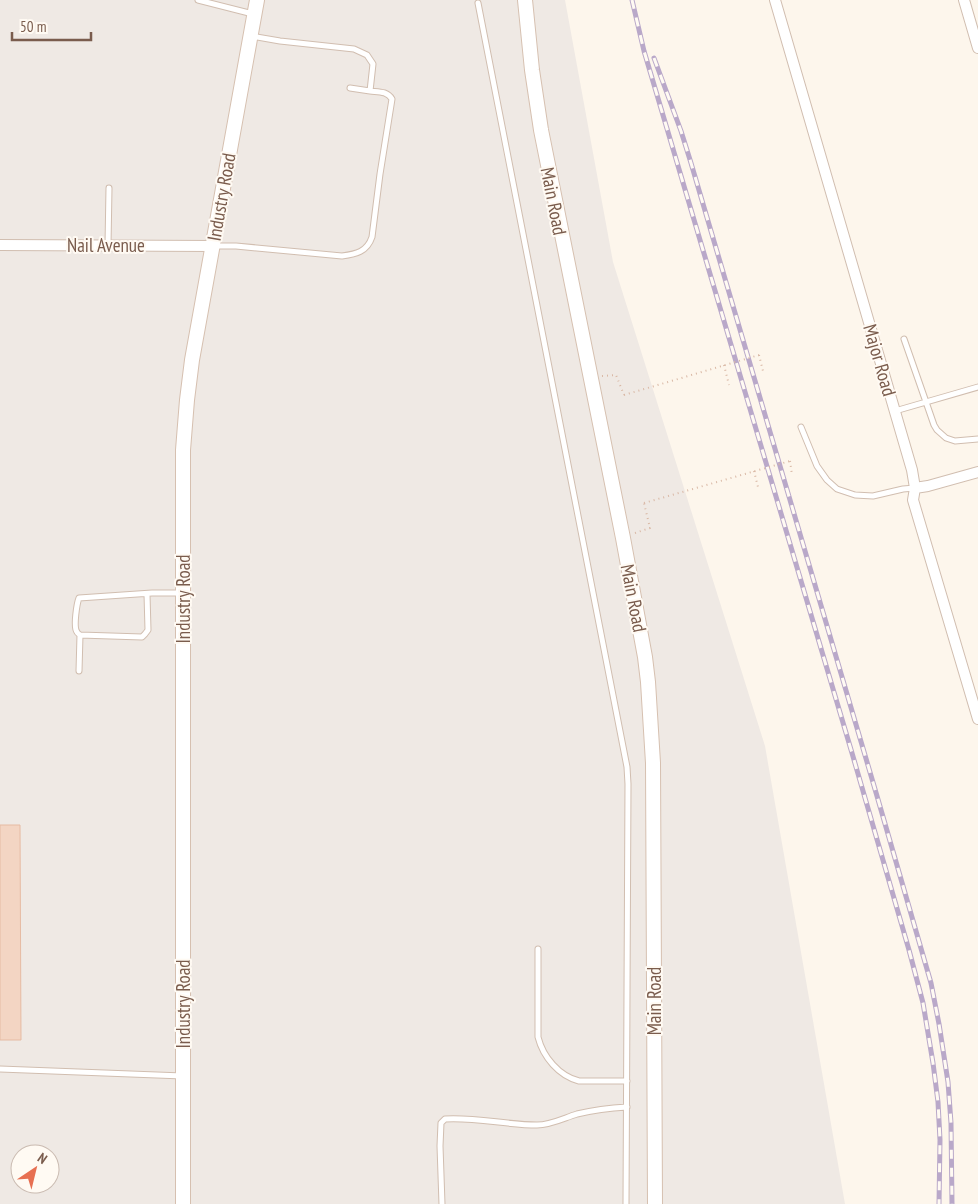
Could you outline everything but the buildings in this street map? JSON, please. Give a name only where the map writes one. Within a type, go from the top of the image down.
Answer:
[{"type":"main road","name":"Main Road","points":[[525,0],[540,130],[623,538],[645,657],[653,745],[655,1204]]},
{"type":"main road","name":"Industry Road","points":[[183,1204],[183,450],[191,367],[256,7]]},
{"type":"street","name":"Major Road","points":[[776,0],[912,470],[915,488],[913,500],[978,719]]},
{"type":"street","points":[[964,0],[978,48]]},
{"type":"street","name":"Nail Avenue","points":[[0,245],[213,246]]},
{"type":"street","points":[[915,488],[978,472]]},
{"type":"lane","points":[[198,0],[256,7]]},
{"type":"lane","points":[[478,3],[627,767],[626,1204]]},
{"type":"lane","points":[[250,36],[354,49],[367,55],[373,64],[370,91]]},
{"type":"lane","points":[[213,246],[236,246],[342,256],[356,254],[369,244],[372,237],[392,99],[386,93],[350,88]]},
{"type":"lane","points":[[108,245],[109,188]]},
{"type":"lane","points":[[904,339],[934,425],[940,434],[955,441],[978,439]]},
{"type":"lane","points":[[895,411],[978,387]]},
{"type":"lane","points":[[801,428],[817,466],[827,480],[837,489],[855,495],[873,496],[915,488]]},
{"type":"lane","points":[[80,635],[142,637],[148,630],[147,594]]},
{"type":"lane","points":[[79,671],[80,635],[75,628],[77,603],[80,598],[183,594]]},
{"type":"lane","points":[[538,949],[538,1037],[545,1054],[556,1068],[572,1079],[579,1081],[627,1082]]},
{"type":"lane","points":[[0,1069],[183,1076]]},
{"type":"lane","points":[[442,1204],[440,1146],[441,1123],[445,1119],[460,1118],[538,1125],[556,1122],[576,1114],[601,1109],[627,1107]]},
{"type":"path","points":[[616,375],[624,395],[759,355],[763,371]]},
{"type":"path","points":[[724,365],[729,385]]},
{"type":"path","points":[[623,538],[650,528],[644,503],[790,461],[792,474]]},
{"type":"path","points":[[754,471],[758,487]]},
{"type":"shaded area","points":[[0,0],[565,0],[613,262],[765,746],[845,1204],[0,1204]]},
{"type":"railway","points":[[632,0],[644,51],[852,753],[923,1003],[938,1102],[940,1140],[939,1204]]},
{"type":"railway","points":[[654,58],[691,163],[931,983],[948,1082],[951,1123],[952,1204]]}]
